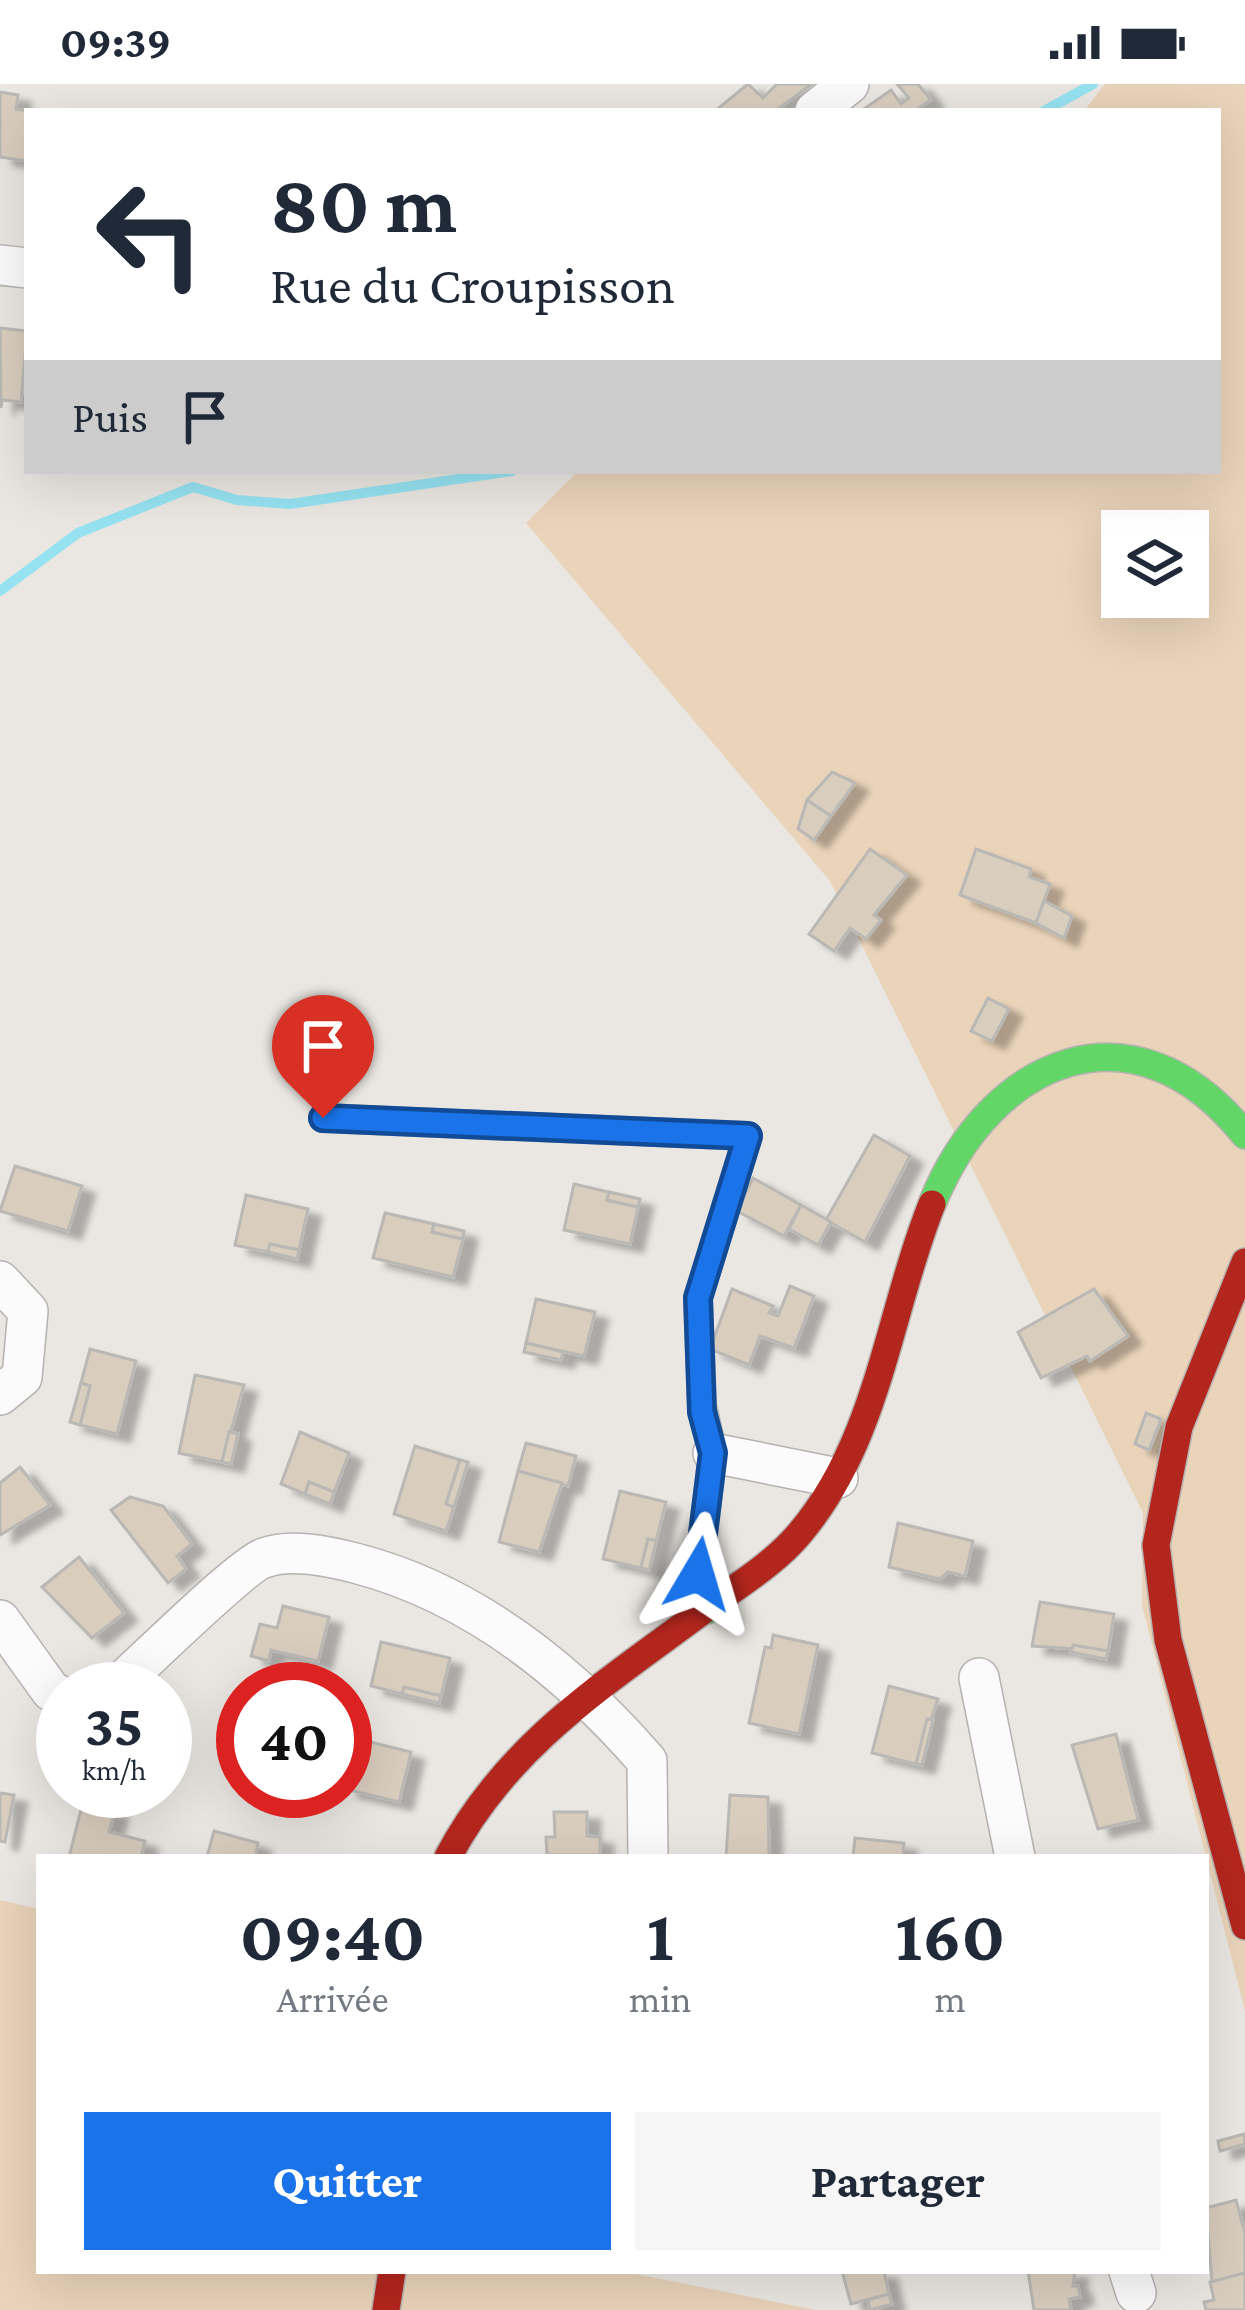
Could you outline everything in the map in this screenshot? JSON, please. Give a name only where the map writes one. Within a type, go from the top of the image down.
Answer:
[{"type":"street","points":[[819,108],[850,84]]},
{"type":"street","points":[[450,1854],[506,1764],[583,1697],[790,1545],[853,1449],[941,1177],[990,1107],[1035,1074],[1096,1051],[1168,1067],[1207,1086],[1245,1135]]},
{"type":"street","points":[[323,1118],[748,1136],[698,1298],[702,1412],[713,1453],[698,1574],[706,1610]]},
{"type":"street","points":[[1245,1262],[1179,1426],[1156,1545],[1168,1640],[1245,1926]]},
{"type":"street","points":[[0,1281],[28,1311],[22,1377],[0,1395]]},
{"type":"street","points":[[713,1453],[838,1478]]},
{"type":"street","points":[[142,1662],[262,1558],[322,1554],[414,1578],[478,1610],[604,1711],[647,1760],[648,1854]]},
{"type":"street","points":[[0,1620],[36,1670]]},
{"type":"street","points":[[979,1678],[1014,1854]]},
{"type":"street","points":[[386,2310],[392,2274]]},
{"type":"shaded area","points":[[1105,84],[1245,84],[1245,2011],[1209,1854],[1205,1854],[1142,1605],[1143,1513],[830,881],[526,523],[575,474],[1221,474],[1221,108],[1086,108]]},
{"type":"shaded area","points":[[0,1900],[36,1908],[36,2274],[636,2274],[816,2310],[0,2310]]},
{"type":"building","points":[[748,84],[763,98],[777,84],[812,84],[779,108],[719,108]]},
{"type":"building","points":[[897,84],[918,84],[931,100],[919,108],[865,108],[891,90],[901,104],[909,98]]},
{"type":"building","points":[[0,92],[18,95],[16,109],[24,110],[24,161],[0,157]]},
{"type":"building","points":[[0,328],[24,331],[21,402],[2,400],[1,408]]},
{"type":"building","points":[[832,772],[855,783],[831,816],[807,800]]},
{"type":"building","points":[[807,800],[831,816],[814,840],[798,829]]},
{"type":"building","points":[[870,849],[907,875],[874,915],[881,920],[866,939],[850,928],[834,951],[809,934]]},
{"type":"building","points":[[976,849],[1031,869],[1029,877],[1050,884],[1036,923],[960,895]]},
{"type":"building","points":[[1044,901],[1072,916],[1064,938],[1036,923]]},
{"type":"building","points":[[988,998],[1009,1009],[992,1041],[971,1031]]},
{"type":"building","points":[[874,1135],[910,1156],[865,1242],[826,1220]]},
{"type":"building","points":[[15,1166],[82,1186],[68,1231],[0,1211]]},
{"type":"building","points":[[753,1178],[801,1205],[784,1236],[737,1211]]},
{"type":"building","points":[[574,1184],[609,1192],[607,1200],[638,1207],[630,1244],[564,1230]]},
{"type":"building","points":[[609,1192],[640,1199],[638,1207],[607,1200]]},
{"type":"building","points":[[246,1195],[308,1209],[299,1250],[270,1244],[268,1252],[235,1245]]},
{"type":"building","points":[[801,1205],[831,1222],[818,1245],[789,1229]]},
{"type":"building","points":[[385,1213],[434,1224],[432,1232],[463,1239],[453,1277],[373,1258]]},
{"type":"building","points":[[434,1224],[464,1231],[463,1239],[432,1232]]},
{"type":"building","points":[[270,1244],[299,1250],[297,1259],[268,1252]]},
{"type":"building","points":[[790,1286],[814,1296],[794,1348],[760,1336],[749,1365],[710,1349],[732,1289],[773,1306],[769,1313],[778,1316]]},
{"type":"building","points":[[1094,1289],[1128,1336],[1090,1361],[1087,1356],[1041,1378],[1018,1332]]},
{"type":"building","points":[[536,1299],[595,1312],[584,1356],[526,1343]]},
{"type":"building","points":[[526,1343],[563,1352],[561,1360],[524,1352]]},
{"type":"building","points":[[90,1349],[136,1361],[117,1434],[80,1425],[90,1386],[81,1383]]},
{"type":"building","points":[[195,1375],[244,1385],[222,1462],[179,1453]]},
{"type":"building","points":[[81,1383],[90,1386],[80,1425],[70,1422]]},
{"type":"building","points":[[1146,1413],[1161,1419],[1149,1450],[1135,1444]]},
{"type":"building","points":[[229,1432],[238,1434],[231,1464],[222,1462]]},
{"type":"building","points":[[300,1432],[349,1453],[334,1492],[309,1482],[305,1494],[281,1484]]},
{"type":"building","points":[[526,1443],[576,1456],[568,1486],[518,1471]]},
{"type":"building","points":[[415,1446],[460,1460],[446,1504],[454,1507],[446,1531],[394,1514]]},
{"type":"building","points":[[460,1460],[468,1462],[454,1507],[446,1504]]},
{"type":"building","points":[[20,1467],[50,1505],[0,1535],[0,1483]]},
{"type":"building","points":[[518,1471],[562,1483],[539,1552],[499,1542]]},
{"type":"building","points":[[309,1482],[334,1492],[330,1504],[305,1494]]},
{"type":"building","points":[[620,1491],[666,1502],[656,1541],[648,1539],[641,1568],[603,1559]]},
{"type":"building","points":[[130,1497],[163,1506],[192,1544],[177,1556],[186,1569],[168,1583],[111,1510]]},
{"type":"building","points":[[898,1523],[973,1541],[965,1576],[948,1572],[940,1579],[889,1567]]},
{"type":"building","points":[[648,1539],[656,1541],[649,1570],[641,1568]]},
{"type":"building","points":[[79,1557],[124,1613],[92,1638],[42,1587]]},
{"type":"building","points":[[1040,1602],[1114,1614],[1108,1651],[1032,1646]]},
{"type":"building","points":[[283,1606],[329,1617],[318,1661],[271,1650],[269,1661],[251,1656],[260,1624],[277,1628]]},
{"type":"building","points":[[773,1635],[818,1645],[799,1734],[749,1723],[765,1647],[771,1648]]},
{"type":"building","points":[[381,1642],[450,1658],[441,1696],[404,1687],[402,1694],[372,1686]]},
{"type":"building","points":[[1073,1645],[1108,1651],[1106,1659],[1071,1652]]},
{"type":"building","points":[[889,1686],[938,1699],[916,1764],[872,1753]]},
{"type":"building","points":[[404,1687],[441,1696],[439,1703],[402,1694]]},
{"type":"building","points":[[927,1719],[933,1720],[922,1765],[916,1764]]},
{"type":"building","points":[[1116,1734],[1138,1820],[1098,1829],[1072,1745]]},
{"type":"building","points":[[372,1742],[411,1752],[399,1802],[372,1796]]},
{"type":"building","points":[[0,1793],[14,1795],[5,1842],[0,1841]]},
{"type":"building","points":[[730,1795],[768,1797],[769,1854],[726,1854]]},
{"type":"building","points":[[554,1812],[587,1812],[587,1836],[600,1837],[600,1854],[547,1854],[546,1837],[555,1837]]},
{"type":"building","points":[[79,1818],[113,1818],[109,1832],[145,1841],[142,1854],[70,1854]]},
{"type":"building","points":[[214,1831],[258,1843],[256,1854],[208,1854]]},
{"type":"building","points":[[855,1838],[904,1843],[903,1854],[853,1854]]},
{"type":"building","points":[[1244,2134],[1245,2144],[1220,2151],[1218,2141]]},
{"type":"building","points":[[1236,2200],[1245,2233],[1245,2273],[1212,2282],[1209,2207]]},
{"type":"building","points":[[1245,2273],[1245,2310],[1206,2310],[1204,2302],[1214,2300],[1210,2282]]},
{"type":"building","points":[[843,2274],[885,2274],[889,2294],[851,2304]]},
{"type":"building","points":[[1028,2274],[1075,2274],[1073,2286],[1078,2286],[1080,2297],[1069,2299],[1071,2310],[1034,2310]]},
{"type":"building","points":[[889,2294],[892,2304],[870,2310],[868,2300]]},
{"type":"waterway","points":[[1049,108],[1093,84]]},
{"type":"waterway","points":[[0,591],[78,533],[193,487],[237,500],[290,504],[492,474]]},
{"type":"traffic: fast","points":[[932,1204],[958,1153],[990,1112],[1028,1081],[1069,1063],[1113,1057],[1158,1067],[1202,1092],[1245,1135]]},
{"type":"traffic: fast","points":[[702,1405],[713,1453],[698,1574],[707,1610]]},
{"type":"traffic: jam","points":[[323,1118],[748,1136],[698,1297],[702,1405]]},
{"type":"traffic: jam","points":[[450,1854],[500,1780],[563,1717],[768,1564],[800,1533],[827,1496],[865,1417],[932,1204]]},
{"type":"traffic: jam","points":[[1245,1262],[1179,1427],[1156,1545],[1168,1640],[1245,1926]]},
{"type":"traffic: jam","points":[[386,2310],[392,2274]]},
{"type":"route","points":[[323,1118],[748,1136],[698,1298],[702,1412],[713,1453],[698,1574]]}]
